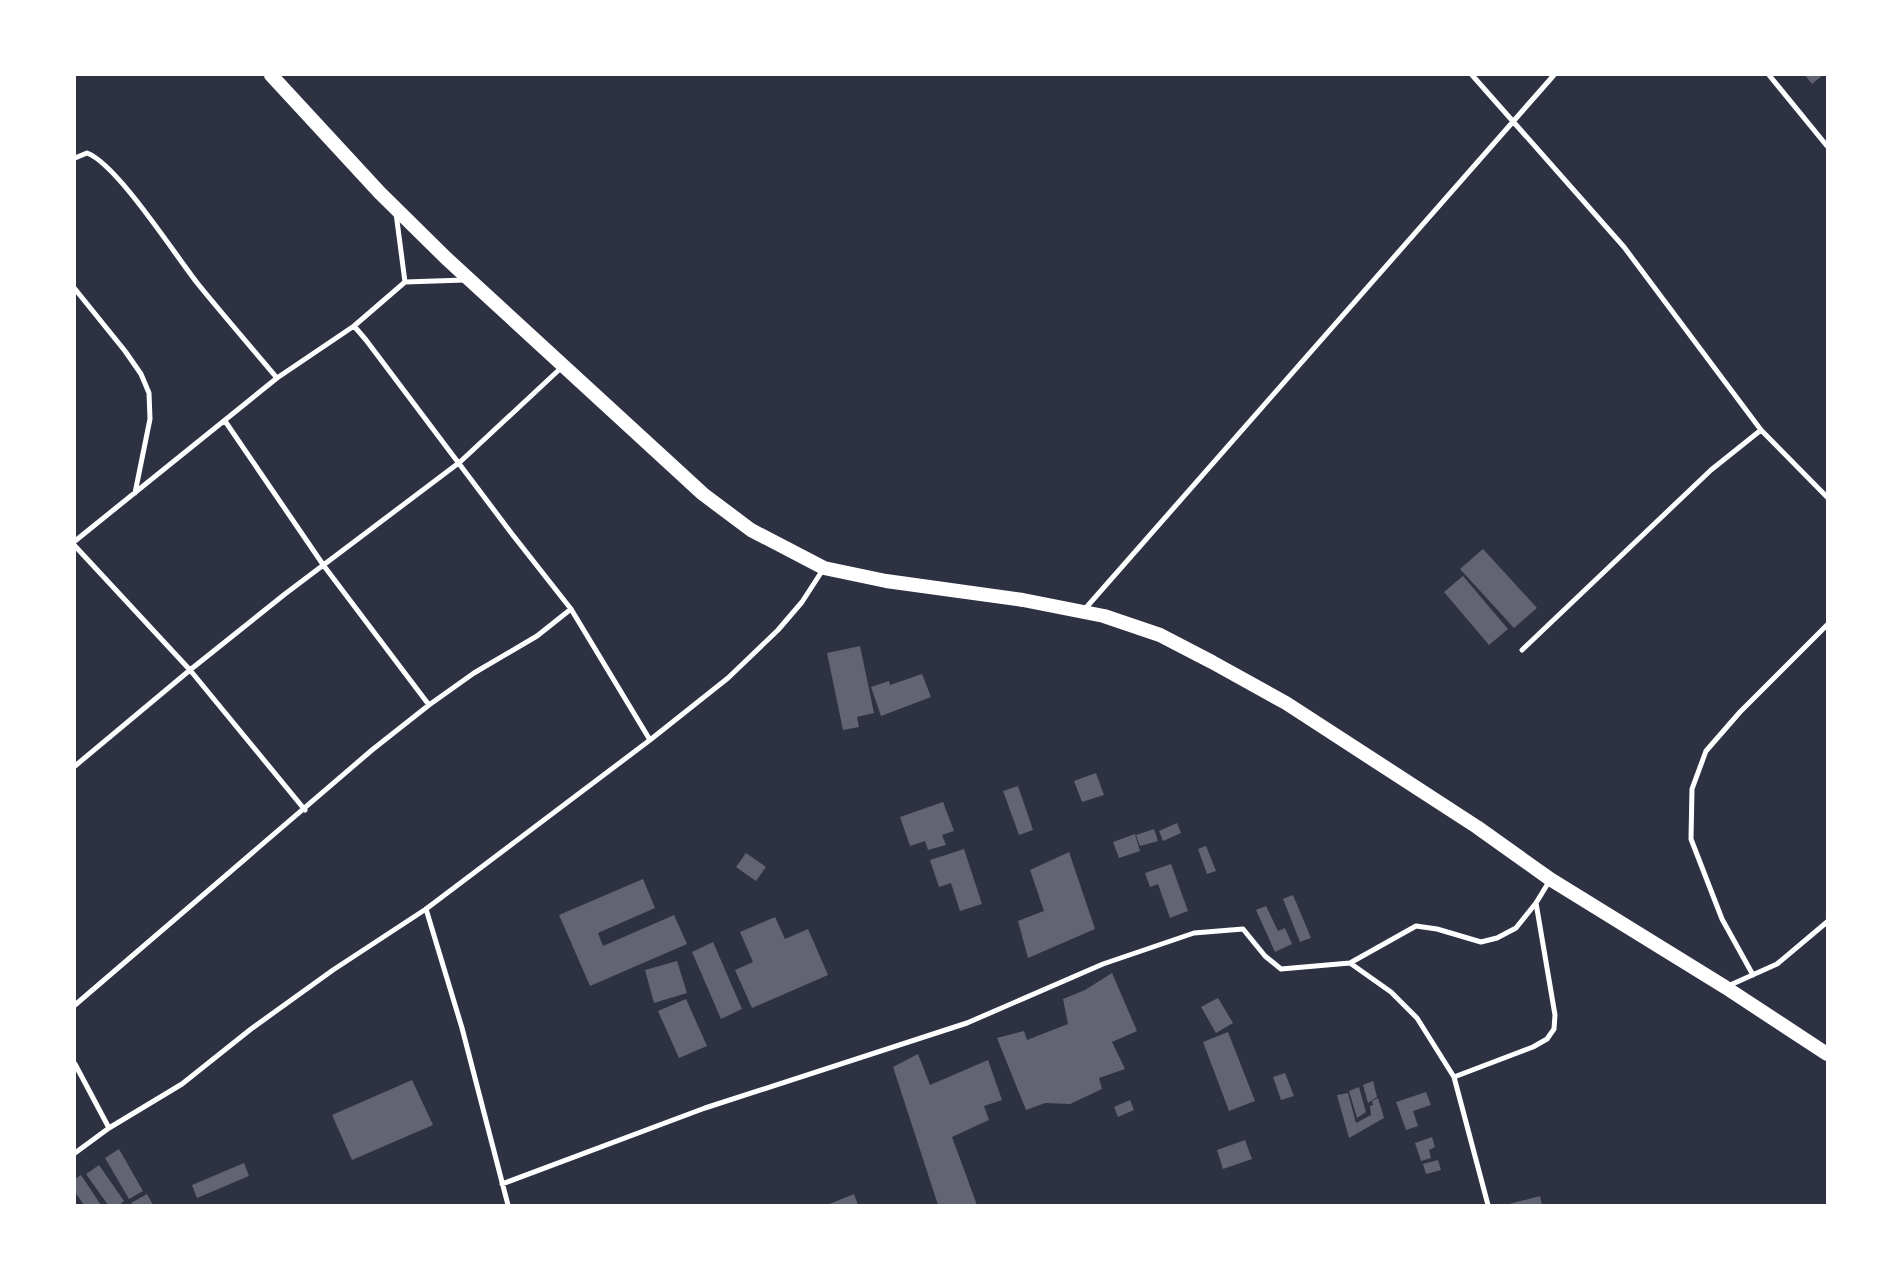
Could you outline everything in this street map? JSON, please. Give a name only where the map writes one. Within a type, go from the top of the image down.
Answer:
[{"type":"highway","points":[[271,75],[395,208],[470,280],[703,494],[750,530],[824,568],[886,581],[1022,600],[1082,611],[1104,616],[1160,635],[1286,704],[1477,827],[1550,880],[1725,987],[1827,1054]]},
{"type":"street","points":[[1472,75],[1624,247],[1761,430],[1827,496]]},
{"type":"street","points":[[1082,611],[1554,75]]},
{"type":"street","points":[[1769,75],[1827,146]]},
{"type":"street","points":[[75,158],[87,153],[95,156],[115,176],[197,282],[277,378]]},
{"type":"street","points":[[395,208],[405,282]]},
{"type":"street","points":[[75,541],[277,378],[354,326],[405,282],[470,280]]},
{"type":"street","points":[[75,289],[125,350],[141,374],[149,393],[150,419],[134,493]]},
{"type":"street","points":[[354,326],[460,462],[512,534],[572,609],[650,740]]},
{"type":"street","points":[[75,766],[190,670],[460,462],[563,366]]},
{"type":"street","points":[[225,421],[324,566],[429,705]]},
{"type":"street","points":[[1522,650],[1711,470],[1761,430]]},
{"type":"street","points":[[75,546],[190,670],[305,810]]},
{"type":"street","points":[[75,1152],[109,1128],[182,1084],[251,1029],[318,981],[426,909],[650,740],[728,678],[778,630],[802,602],[824,568]]},
{"type":"street","points":[[75,1004],[305,810],[372,750],[429,705],[474,673],[537,636],[572,609]]},
{"type":"street","points":[[1753,975],[1722,919],[1691,838],[1692,789],[1706,751],[1740,712],[1827,625]]},
{"type":"street","points":[[502,1184],[705,1108],[966,1023],[1103,964],[1194,933],[1243,929],[1265,956],[1281,970],[1350,963],[1416,926],[1437,929],[1481,942],[1497,938],[1516,928],[1536,903],[1550,880]]},
{"type":"street","points":[[1454,1077],[1533,1047],[1547,1040],[1554,1029],[1555,1015],[1536,903]]},
{"type":"street","points":[[426,909],[462,1028],[508,1205]]},
{"type":"street","points":[[1725,987],[1777,964],[1827,922]]},
{"type":"street","points":[[1350,963],[1391,992],[1418,1018],[1454,1077],[1488,1205]]},
{"type":"street","points":[[75,1064],[109,1128]]},
{"type":"building","points":[[1805,75],[1823,75],[1812,84]]},
{"type":"building","points":[[1483,549],[1537,608],[1514,628],[1460,569]]},
{"type":"building","points":[[1463,576],[1508,629],[1489,645],[1444,592]]},
{"type":"building","points":[[860,646],[874,713],[857,717],[859,727],[843,730],[827,653]]},
{"type":"building","points":[[922,674],[931,697],[881,716],[871,687],[889,681],[890,685]]},
{"type":"building","points":[[1096,773],[1104,795],[1082,802],[1074,781]]},
{"type":"building","points":[[1018,786],[1033,830],[1019,835],[1003,791]]},
{"type":"building","points":[[943,802],[954,831],[942,835],[946,845],[928,850],[925,841],[910,846],[900,817]]},
{"type":"building","points":[[1177,823],[1181,833],[1163,841],[1159,831]]},
{"type":"building","points":[[1154,829],[1158,841],[1140,846],[1136,835]]},
{"type":"building","points":[[1135,834],[1140,851],[1119,858],[1113,842]]},
{"type":"building","points":[[1206,846],[1216,871],[1207,874],[1198,849]]},
{"type":"building","points":[[964,849],[982,904],[960,911],[951,883],[939,887],[930,860]]},
{"type":"building","points":[[1069,852],[1095,929],[1028,958],[1018,921],[1044,911],[1030,870]]},
{"type":"building","points":[[746,853],[766,867],[756,881],[736,867]]},
{"type":"building","points":[[1171,864],[1188,911],[1170,918],[1158,884],[1150,887],[1145,873]]},
{"type":"building","points":[[643,879],[655,908],[598,933],[603,946],[674,915],[687,944],[590,986],[559,915]]},
{"type":"building","points":[[1293,895],[1311,938],[1300,942],[1283,899]]},
{"type":"building","points":[[1266,906],[1278,931],[1285,928],[1292,944],[1275,952],[1256,910]]},
{"type":"building","points":[[775,917],[785,939],[808,929],[828,975],[752,1008],[735,970],[753,962],[740,932]]},
{"type":"building","points":[[713,942],[742,1009],[721,1019],[692,952]]},
{"type":"building","points":[[677,961],[687,993],[654,1003],[645,970]]},
{"type":"building","points":[[1112,973],[1137,1031],[1112,1042],[1125,1069],[1099,1078],[1102,1089],[1070,1104],[1045,1103],[1026,1110],[997,1038],[1024,1031],[1027,1040],[1068,1024],[1063,999],[1085,990]]},
{"type":"building","points":[[1218,998],[1233,1023],[1216,1033],[1201,1007]]},
{"type":"building","points":[[686,999],[707,1046],[679,1058],[658,1011]]},
{"type":"building","points":[[1228,1032],[1255,1101],[1229,1111],[1203,1042]]},
{"type":"building","points":[[918,1054],[930,1085],[988,1060],[1002,1100],[984,1106],[989,1120],[952,1137],[977,1205],[938,1205],[893,1067]]},
{"type":"building","points":[[1285,1073],[1294,1096],[1281,1100],[1273,1077]]},
{"type":"building","points":[[412,1080],[433,1125],[352,1160],[332,1115]]},
{"type":"building","points":[[1373,1081],[1377,1097],[1368,1103],[1363,1085]]},
{"type":"building","points":[[1359,1087],[1366,1112],[1357,1118],[1349,1091]]},
{"type":"building","points":[[1426,1092],[1431,1105],[1413,1111],[1418,1126],[1406,1130],[1396,1102]]},
{"type":"building","points":[[1348,1093],[1356,1123],[1371,1115],[1370,1106],[1373,1105],[1372,1101],[1378,1098],[1384,1118],[1349,1138],[1337,1095]]},
{"type":"building","points":[[1130,1100],[1134,1110],[1118,1117],[1114,1107]]},
{"type":"building","points":[[1432,1137],[1435,1147],[1429,1150],[1431,1158],[1421,1161],[1415,1143]]},
{"type":"building","points":[[1245,1140],[1252,1159],[1223,1169],[1217,1150]]},
{"type":"building","points":[[119,1149],[143,1191],[129,1199],[105,1158]]},
{"type":"building","points":[[1438,1160],[1441,1170],[1426,1174],[1423,1164]]},
{"type":"building","points":[[244,1163],[249,1176],[197,1198],[192,1185]]},
{"type":"building","points":[[99,1165],[124,1201],[119,1205],[108,1205],[86,1174]]},
{"type":"building","points":[[81,1175],[101,1205],[84,1205],[75,1192],[75,1179]]},
{"type":"building","points":[[147,1194],[153,1205],[133,1205],[131,1203]]},
{"type":"building","points":[[854,1194],[858,1205],[827,1205]]},
{"type":"building","points":[[1540,1196],[1542,1205],[1509,1205],[1509,1204]]}]
